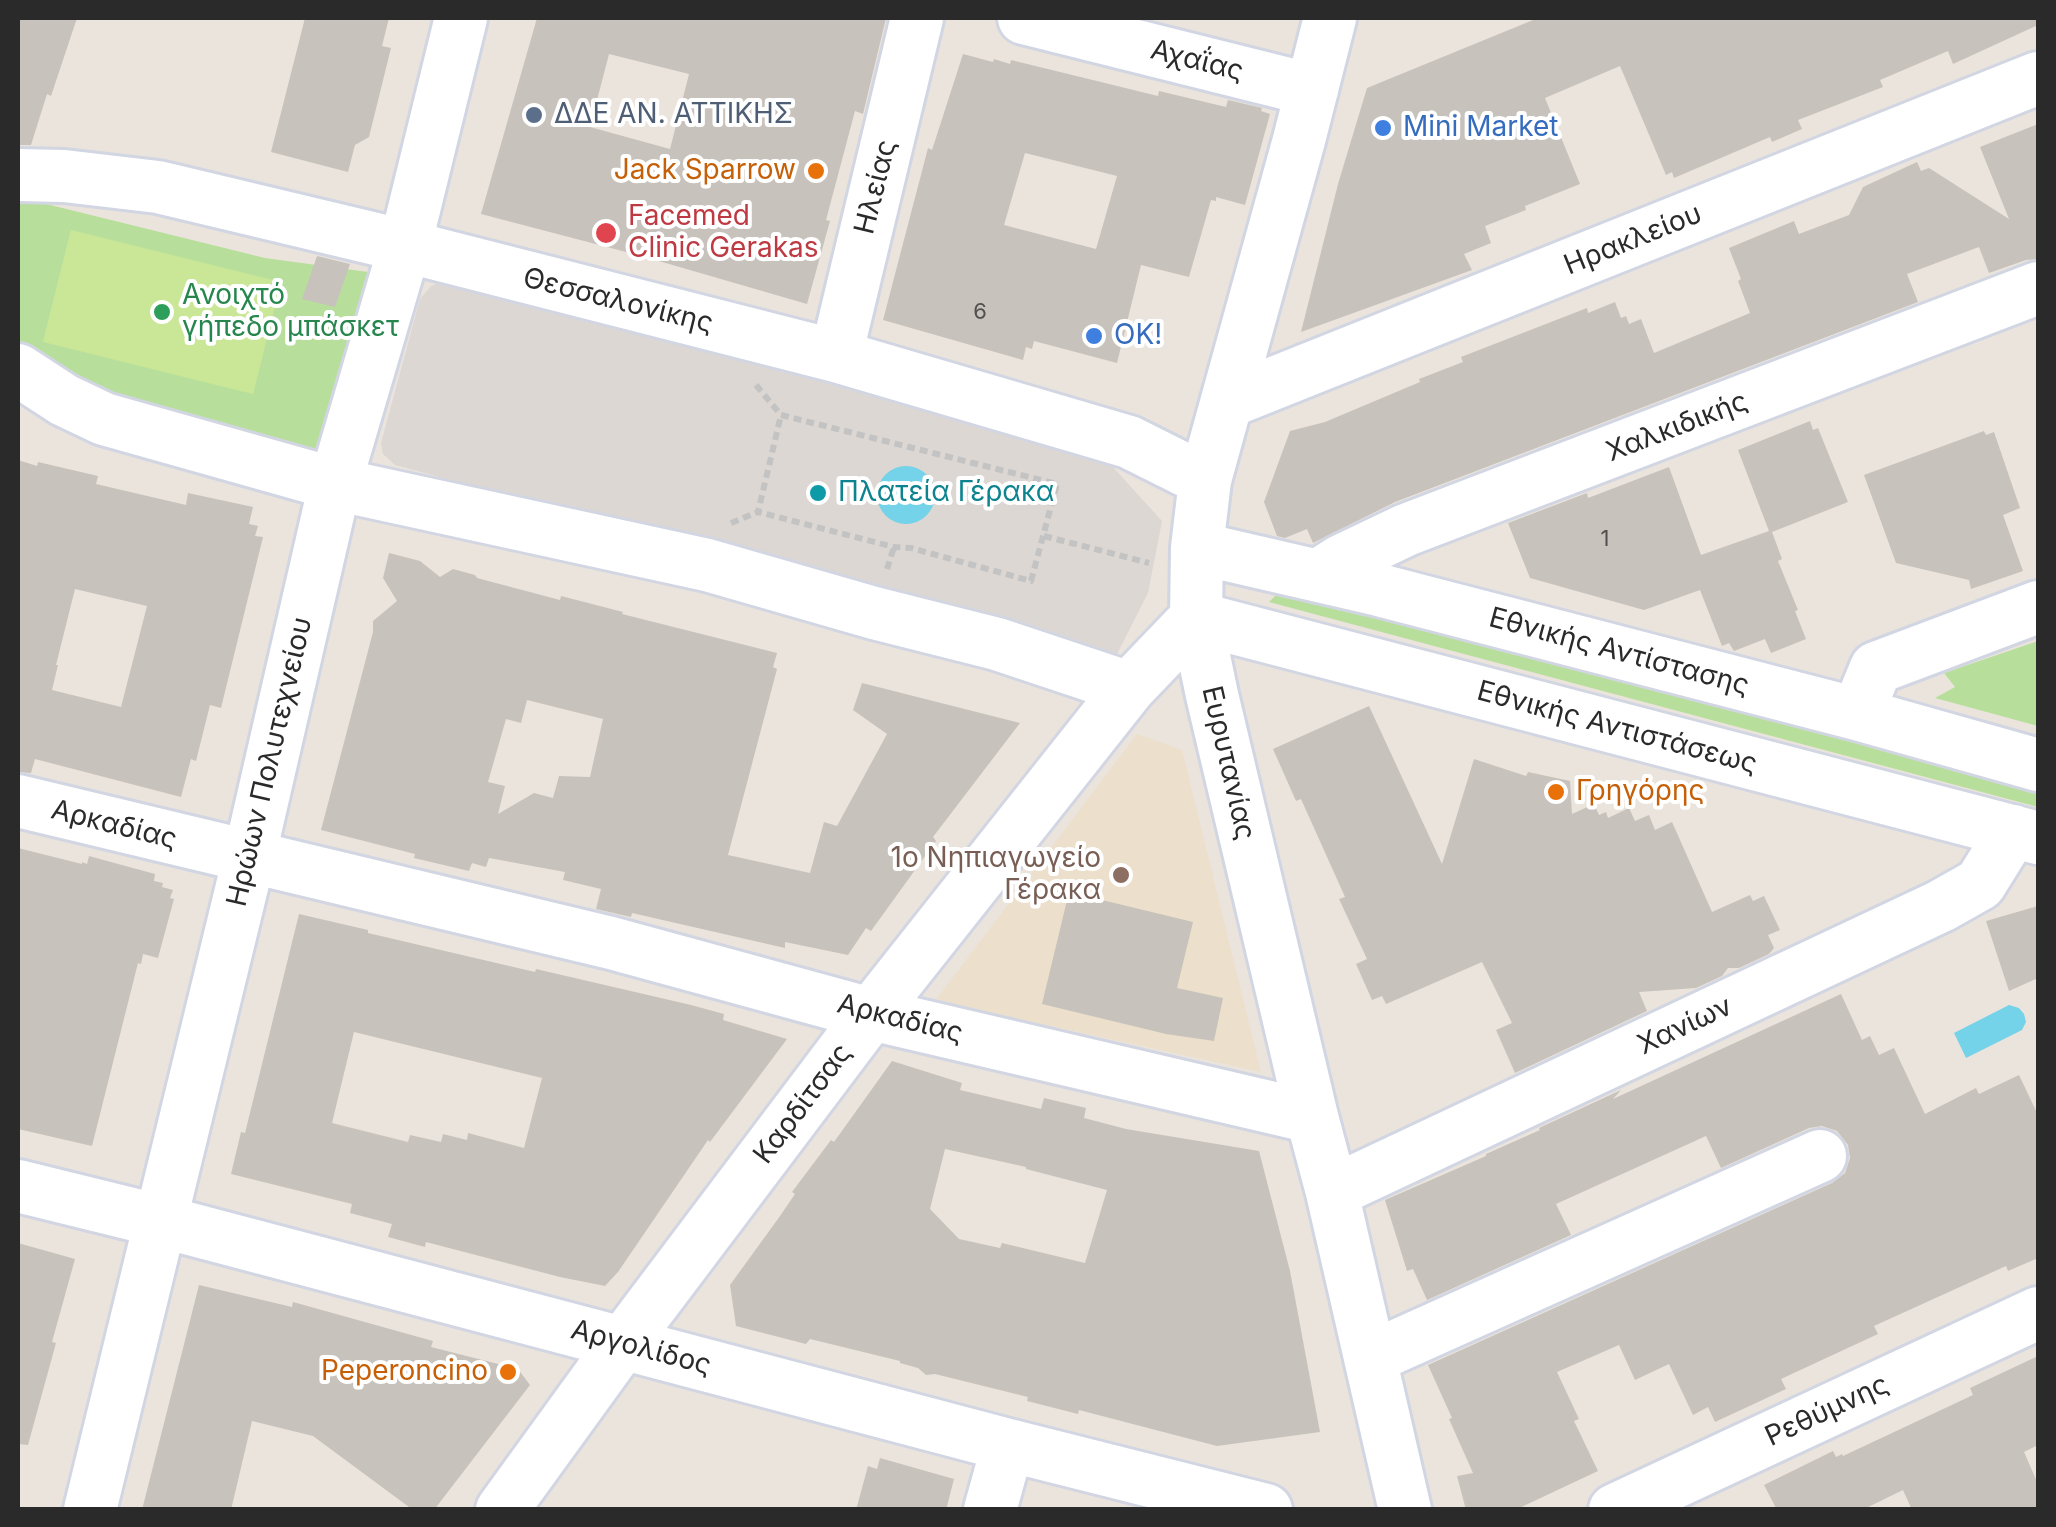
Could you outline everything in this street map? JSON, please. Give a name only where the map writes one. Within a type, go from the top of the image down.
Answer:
[{"type":"street","name":"Ηρώων Πολυτεχνείου","points":[[90,1510],[249,858],[335,484],[404,246],[461,18]]},
{"type":"street","name":"Ηλείας","points":[[836,356],[917,18]]},
{"type":"street","name":"Αχαΐας","points":[[1024,18],[1312,90]]},
{"type":"street","name":"Ευρυτανίας","points":[[1330,18],[1205,480],[1198,598],[1312,1117],[1404,1510]]},
{"type":"street","name":"Ηρακλείου","points":[[1227,402],[2038,78]]},
{"type":"street","name":"Θεσσαλονίκης","points":[[18,175],[64,176],[158,188],[836,356],[1128,442],[1205,480]]},
{"type":"street","name":"Χαλκιδικής","points":[[1319,575],[1406,530],[2038,288]]},
{"type":"street","points":[[18,370],[64,400],[104,419],[335,484],[707,565],[997,644],[1129,688]]},
{"type":"street","name":"Εθνικής Αντίστασης","points":[[1198,598],[1319,575],[1857,714],[2038,766]]},
{"type":"street","name":"Καρδίτσας","points":[[502,1510],[872,1014],[1198,598]]},
{"type":"street","name":"Εθνικής Αντιστάσεως","points":[[1198,598],[2026,835]]},
{"type":"street","points":[[1857,714],[1876,668],[2038,607]]},
{"type":"street","name":"Αρκαδίας","points":[[18,802],[611,942],[872,1014],[1312,1117]]},
{"type":"street","name":"Χανίων","points":[[1332,1192],[1941,906],[1980,884],[2026,835]]},
{"type":"street","points":[[1370,1358],[1820,1156]]},
{"type":"street","name":"Αργολίδος","points":[[18,1186],[1266,1510]]},
{"type":"street","name":"Ρεθύμνης","points":[[1615,1510],[2038,1313]]},
{"type":"street","points":[[990,1510],[1008,1445]]},
{"type":"path","points":[[781,415],[1057,484],[1044,536],[1031,580],[758,512],[781,415]]},
{"type":"path","points":[[1044,536],[1198,598]]},
{"type":"shaded area","name":"Πλατεία Γέρακα","points":[[441,282],[818,376],[1102,455],[1162,521],[1148,593],[1116,656],[395,465],[383,454],[381,443],[420,299],[431,286]]},
{"type":"shaded area","name":"1ο Νηπιαγωγείο Γέρακα","points":[[1137,734],[1182,750],[1261,1072],[935,1001]]},
{"type":"green space","points":[[18,197],[265,258],[368,272],[316,452],[106,400],[18,346]]},
{"type":"green space","name":"Ανοιχτό γήπεδο μπάσκετ","points":[[71,230],[281,282],[253,394],[43,342]]},
{"type":"green space","points":[[1285,586],[2038,779],[2038,807],[1269,602]]},
{"type":"green space","points":[[2038,641],[2038,726],[1935,698],[1955,687],[1944,673]]},
{"type":"water","points":[[906,466],[926,475],[935,495],[926,515],[906,524],[886,515],[877,495],[886,475]]},
{"type":"water","points":[[2009,1005],[2024,1014],[2022,1030],[1966,1058],[1954,1033]]},
{"type":"building","points":[[18,18],[77,18],[31,145],[18,145]]},
{"type":"building","points":[[305,18],[389,18],[382,46],[391,48],[369,137],[355,145],[348,172],[271,152]]},
{"type":"building","points":[[537,18],[886,18],[863,114],[855,111],[807,304],[481,214]],"holes":[[[609,54],[689,74],[670,149],[590,127]]]},
{"type":"building","points":[[1538,18],[2038,18],[2038,25],[1953,64],[1948,51],[1880,80],[1883,87],[1798,120],[1802,129],[1772,142],[1770,137],[1674,178],[1672,172],[1666,175],[1620,66],[1545,98],[1580,184],[1485,226],[1491,243],[1464,254],[1472,270],[1301,332],[1367,88]]},
{"type":"building","points":[[963,54],[993,62],[994,59],[1010,64],[1011,60],[1158,96],[1159,91],[1226,107],[1228,100],[1262,108],[1270,114],[1245,205],[1216,197],[1216,201],[1211,200],[1189,277],[1141,265],[1117,363],[1034,341],[1032,349],[1026,347],[1023,360],[883,320],[928,148],[932,150]],"holes":[[[1025,153],[1117,176],[1096,249],[1004,225]]]},
{"type":"building","points":[[2038,124],[2038,259],[1989,273],[1979,247],[1907,274],[1918,302],[1395,502],[1313,543],[1307,529],[1285,538],[1277,536],[1264,502],[1290,431],[1325,422],[1463,362],[1461,357],[1587,308],[1588,313],[1615,302],[1621,318],[1626,316],[1629,324],[1641,319],[1654,353],[1750,313],[1729,248],[1794,221],[1799,234],[1849,215],[1863,187],[1917,162],[1921,171],[1929,168],[2009,219],[1980,147]]},
{"type":"building","points":[[317,256],[350,264],[335,307],[302,299]]},
{"type":"building","points":[[1810,421],[1813,430],[1818,428],[1848,502],[1772,532],[1782,559],[1778,561],[1806,639],[1771,653],[1765,639],[1734,651],[1729,643],[1722,646],[1700,590],[1644,610],[1530,578],[1508,523],[1669,467],[1701,555],[1769,531],[1738,450]]},
{"type":"building","points":[[1984,431],[1986,435],[1994,432],[2020,508],[2003,515],[2023,571],[1971,589],[1969,580],[1896,563],[1864,475]]},
{"type":"building","points":[[18,460],[98,476],[96,484],[186,505],[188,493],[253,507],[249,524],[258,526],[255,536],[263,537],[221,708],[210,705],[196,761],[191,759],[181,797],[35,759],[31,773],[18,772]],"holes":[[[75,589],[147,606],[121,707],[52,690]]]},
{"type":"building","points":[[389,553],[420,561],[440,577],[453,569],[560,600],[561,596],[777,653],[773,667],[777,669],[728,855],[810,873],[824,822],[837,826],[887,734],[853,710],[862,683],[1020,723],[933,837],[936,841],[871,931],[866,928],[848,955],[785,942],[785,948],[632,913],[631,917],[596,909],[601,889],[563,880],[565,872],[489,858],[486,867],[472,863],[469,871],[321,830],[373,621],[397,601],[383,578]],"holes":[[[527,700],[603,719],[590,777],[559,776],[553,798],[534,793],[498,814],[505,786],[488,782],[506,719],[521,723]]]},
{"type":"building","points":[[1369,706],[1442,864],[1474,759],[1526,776],[1528,772],[1570,781],[1572,814],[1594,804],[1599,815],[1606,812],[1608,818],[1629,808],[1635,821],[1649,815],[1655,830],[1672,822],[1712,912],[1750,895],[1753,901],[1764,896],[1780,930],[1768,935],[1774,948],[1739,968],[1728,968],[1722,976],[1696,988],[1639,992],[1647,1011],[1515,1073],[1496,1030],[1512,1023],[1482,962],[1386,1004],[1382,996],[1372,1000],[1356,964],[1367,959],[1339,899],[1345,897],[1301,799],[1296,801],[1273,749]]},
{"type":"building","points":[[18,848],[82,864],[87,864],[89,856],[155,874],[154,881],[173,890],[158,958],[143,954],[141,964],[138,963],[92,1146],[18,1129]]},
{"type":"building","points":[[1069,892],[1193,922],[1177,988],[1223,998],[1214,1041],[1166,1034],[1042,1004]]},
{"type":"building","points":[[2038,906],[2038,978],[2009,991],[1986,921]]},
{"type":"building","points":[[299,914],[535,972],[536,969],[691,1005],[724,1014],[723,1020],[787,1039],[708,1140],[605,1286],[426,1242],[425,1247],[388,1237],[392,1224],[350,1213],[352,1204],[231,1174],[241,1132],[245,1133]],"holes":[[[354,1032],[542,1078],[524,1148],[468,1133],[467,1140],[443,1134],[441,1142],[410,1135],[408,1142],[332,1123]]]},
{"type":"building","points":[[1841,994],[1862,1040],[1870,1036],[1879,1055],[1894,1048],[1925,1114],[1976,1088],[1979,1094],[2019,1075],[2038,1115],[2038,1258],[2008,1271],[2006,1266],[1874,1326],[1878,1334],[1781,1379],[1786,1389],[1715,1422],[1708,1407],[1693,1415],[1669,1364],[1635,1380],[1619,1345],[1557,1372],[1579,1419],[1574,1421],[1598,1471],[1515,1510],[1466,1510],[1457,1476],[1473,1473],[1428,1365],[1832,1183],[1845,1173],[1850,1158],[1848,1145],[1837,1131],[1822,1126],[1809,1128],[1721,1168],[1706,1136],[1556,1204],[1571,1235],[1427,1300],[1413,1269],[1407,1271],[1385,1200],[1621,1090],[1613,1099]]},
{"type":"building","points":[[892,1061],[962,1083],[960,1090],[1041,1109],[1044,1098],[1086,1108],[1084,1118],[1126,1129],[1259,1151],[1290,1271],[1320,1432],[1217,1446],[1079,1410],[1078,1414],[1027,1401],[1028,1397],[935,1374],[926,1375],[900,1361],[736,1326],[730,1285],[795,1194],[792,1192],[831,1140],[834,1142]],"holes":[[[945,1149],[1107,1190],[1085,1263],[1002,1243],[1000,1248],[959,1239],[930,1209]]]},
{"type":"building","points":[[18,1243],[75,1259],[28,1445],[18,1444]]},
{"type":"building","points":[[199,1285],[292,1307],[293,1302],[433,1341],[431,1347],[518,1369],[530,1385],[434,1510],[413,1510],[313,1436],[252,1421],[231,1510],[142,1510]]},
{"type":"building","points":[[2038,1356],[2038,1445],[2024,1452],[2038,1484],[2038,1510],[1912,1510],[1903,1490],[1862,1510],[1777,1510],[1764,1485],[1833,1451],[1836,1457],[1843,1456],[1973,1395],[1970,1388]]},
{"type":"building","points":[[880,1458],[954,1479],[946,1510],[856,1510],[868,1466],[877,1469]]},
{"type":"place","name":"ΔΔΕ ΑΝ. ΑΤΤΙΚΗΣ","points":[[534,115]]},
{"type":"place","name":"Mini Market","points":[[1383,128]]},
{"type":"place","name":"Jack Sparrow","points":[[816,171]]},
{"type":"place","name":"Facemed Clinic Gerakas","points":[[606,233]]},
{"type":"place","name":"Ανοιχτό γήπεδο μπάσκετ","points":[[162,312]]},
{"type":"place","name":"OK!","points":[[1094,336]]},
{"type":"place","name":"Πλατεία Γέρακα","points":[[818,493]]},
{"type":"place","name":"Γρηγόρης","points":[[1556,792]]},
{"type":"place","name":"1ο Νηπιαγωγείο Γέρακα","points":[[1121,875]]},
{"type":"place","name":"Peperoncino","points":[[508,1372]]}]
